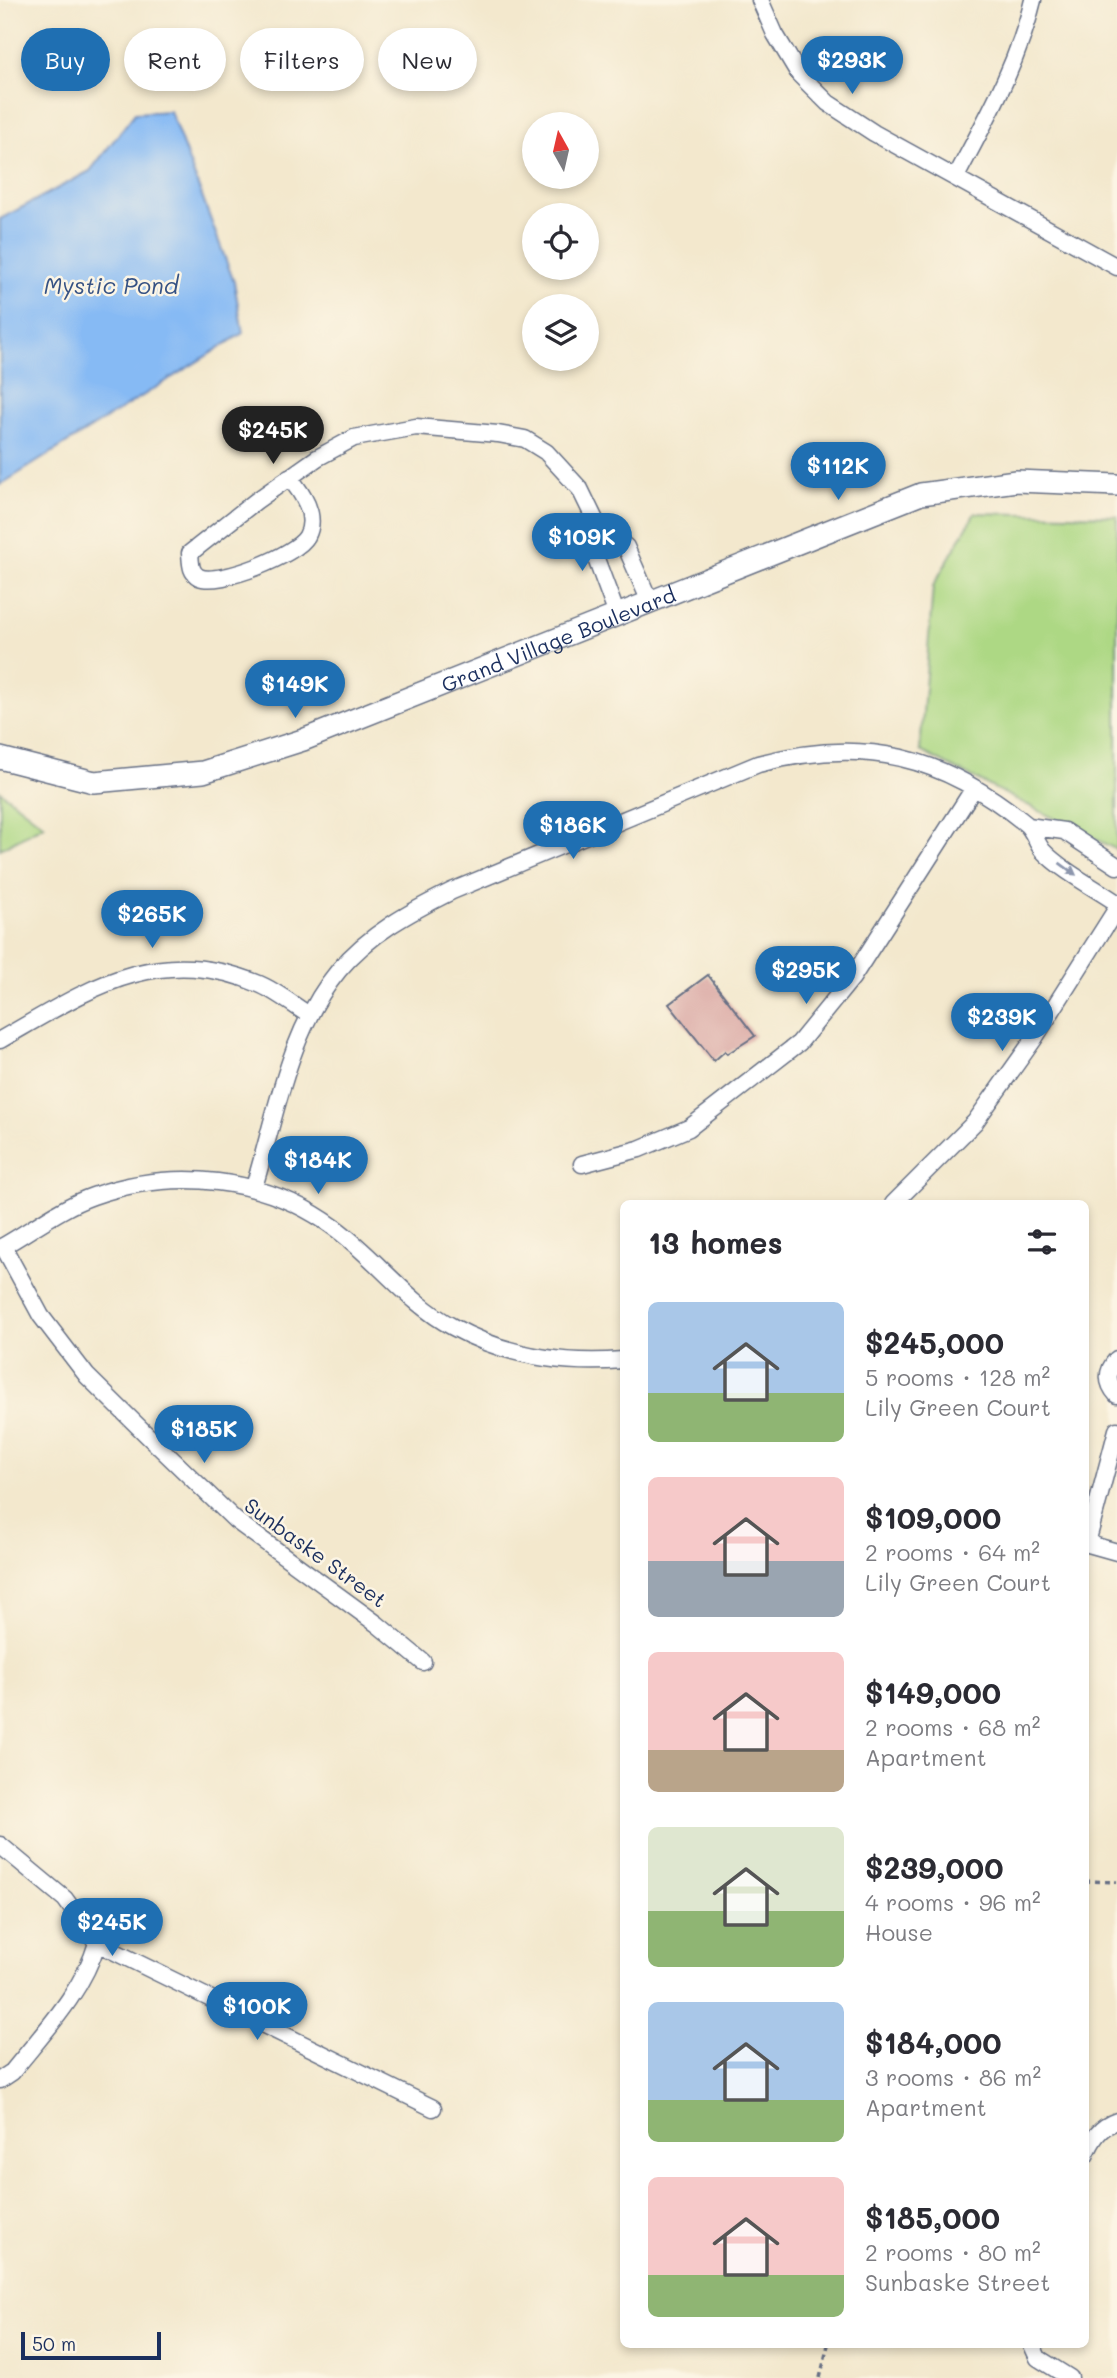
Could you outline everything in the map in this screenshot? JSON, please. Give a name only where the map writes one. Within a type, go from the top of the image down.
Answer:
[{"type":"street","points":[[760,0],[775,34],[799,74],[828,103],[874,133],[1117,267]]},
{"type":"street","points":[[956,177],[1003,89],[1023,41],[1033,0]]},
{"type":"street","points":[[289,477],[305,498],[311,520],[307,537],[290,549],[236,576],[215,580],[198,576],[191,569],[190,553],[225,523],[289,477],[354,438],[416,427],[525,439],[546,452],[580,489],[596,522],[626,547],[650,602]]},
{"type":"street","name":"Grand Village Boulevard","points":[[0,758],[94,782],[203,772],[303,740],[921,494],[1016,481],[1117,485]]},
{"type":"street","points":[[596,522],[595,556],[617,615]]},
{"type":"street","points":[[254,1188],[290,1066],[309,1015],[339,970],[370,940],[405,914],[452,891],[758,764],[799,753],[841,751],[918,760],[974,788],[1028,826],[1043,850],[1117,906],[1034,1039],[975,1122],[897,1200]]},
{"type":"street","points":[[582,1164],[639,1149],[689,1128],[799,1043],[852,978],[974,788]]},
{"type":"street","points":[[1028,826],[1064,831],[1117,866]]},
{"type":"street","points":[[0,1040],[116,978],[159,967],[211,968],[261,985],[309,1015]]},
{"type":"street","points":[[2,1247],[54,1214],[90,1197],[126,1186],[188,1178],[254,1188],[311,1213],[335,1228],[452,1327],[513,1352],[541,1358],[586,1363],[620,1360]]},
{"type":"street","name":"Sunbaske Street","points":[[2,1247],[41,1316],[87,1376],[148,1436],[235,1520],[377,1623],[423,1661]]},
{"type":"street","points":[[1117,1359],[1108,1375],[1109,1383],[1117,1395]]},
{"type":"street","points":[[1089,1532],[1117,1430]]},
{"type":"street","points":[[1089,1544],[1117,1552]]},
{"type":"street","points":[[0,1845],[65,1899],[97,1943],[433,2108]]},
{"type":"street","points":[[0,2080],[12,2072],[66,2003],[93,1957],[97,1943]]},
{"type":"street","points":[[1089,2147],[1092,2140],[1111,2123]]},
{"type":"street","points":[[1033,2348],[1038,2358],[1070,2378]]},
{"type":"path","points":[[1089,1881],[1107,1879],[1117,1882]]},
{"type":"path","points":[[820,2378],[827,2348]]},
{"type":"green space","points":[[975,513],[1117,516],[1117,850],[920,751],[933,586]]},
{"type":"green space","points":[[0,791],[44,825],[0,849]]},
{"type":"water","name":"Mystic Pond","points":[[170,111],[234,282],[243,333],[0,485],[0,219],[90,171],[135,113]]},
{"type":"building","points":[[708,975],[755,1036],[727,1054],[725,1051],[714,1061],[669,1004]]}]
